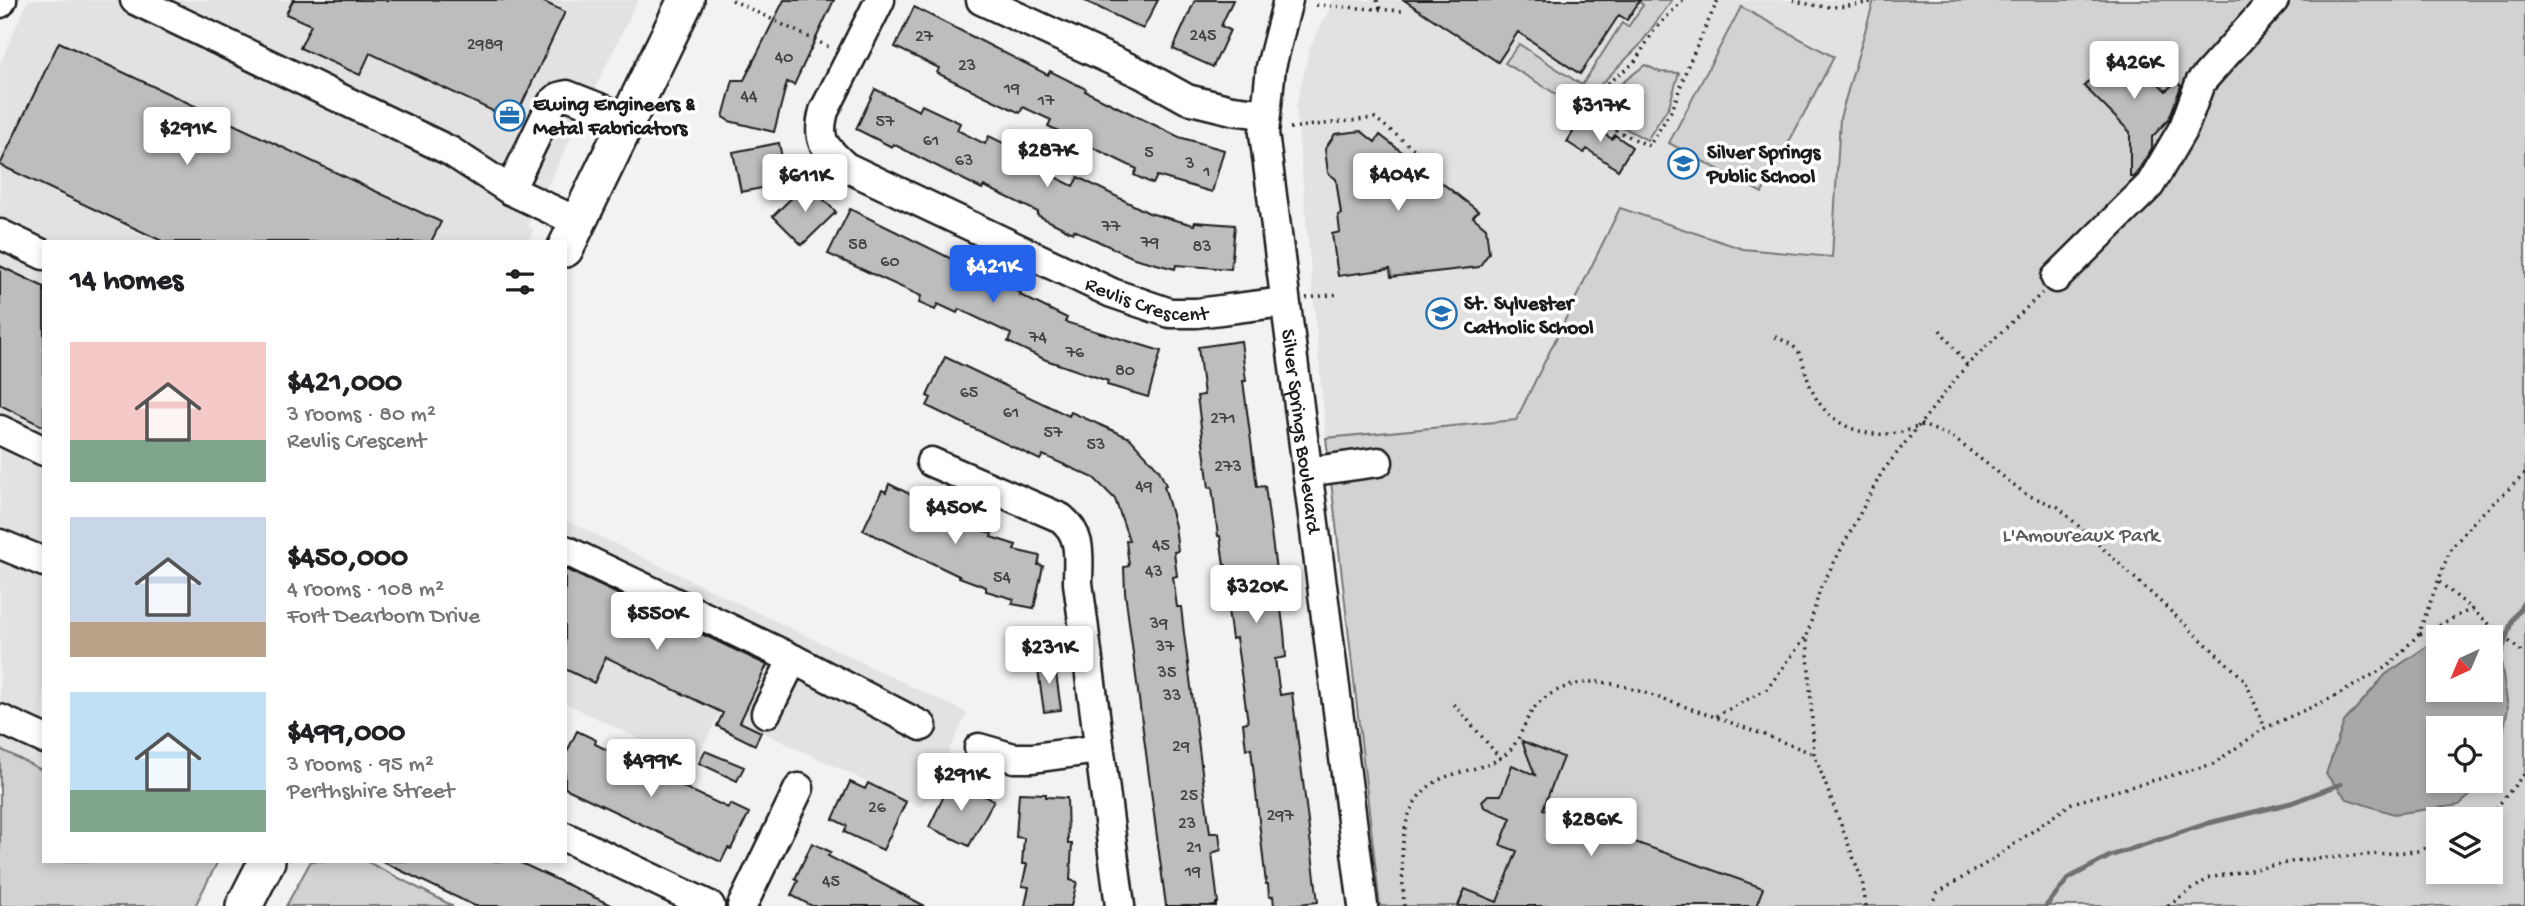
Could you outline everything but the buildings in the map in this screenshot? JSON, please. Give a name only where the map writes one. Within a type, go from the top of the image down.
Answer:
[{"type":"main road","points":[[572,236],[686,0]]},
{"type":"main road","points":[[244,906],[266,863]]},
{"type":"street","points":[[135,0],[450,151],[510,190],[572,236]]},
{"type":"street","name":"Revlis Crescent","points":[[880,0],[824,111],[820,129],[830,152],[846,167],[1112,293],[1170,313],[1197,313],[1291,301]]},
{"type":"street","points":[[981,0],[1142,74],[1187,99],[1233,110],[1265,114]]},
{"type":"street","name":"Silver Springs Boulevard","points":[[1287,0],[1271,67],[1264,133],[1291,301],[1307,472],[1363,906]]},
{"type":"street","points":[[2056,278],[2150,185],[2184,127],[2200,83],[2274,0]]},
{"type":"street","points":[[510,190],[552,103],[559,97],[566,95],[628,119]]},
{"type":"street","points":[[0,234],[42,254]]},
{"type":"street","points":[[0,430],[42,450]]},
{"type":"street","points":[[931,462],[1060,518],[1072,527],[1077,539],[1078,583],[1120,906]]},
{"type":"street","points":[[1307,472],[1378,462]]},
{"type":"street","points":[[0,544],[42,561]]},
{"type":"street","points":[[567,551],[793,659],[922,726]]},
{"type":"street","points":[[766,713],[793,659]]},
{"type":"street","points":[[0,719],[42,738]]},
{"type":"street","points":[[979,748],[1014,758],[1099,749]]},
{"type":"street","points":[[742,906],[799,788]]},
{"type":"street","points":[[567,838],[710,906]]},
{"type":"path","points":[[732,0],[851,58]]},
{"type":"path","points":[[1377,0],[1380,9]]},
{"type":"path","points":[[1683,0],[1655,29],[1634,63],[1602,87],[1594,111],[1605,125],[1649,146],[1673,108],[1687,68],[1718,0]]},
{"type":"path","points":[[1793,0],[1811,6],[1849,8],[1879,0]]},
{"type":"path","points":[[1316,5],[1403,10]]},
{"type":"path","points":[[1290,128],[1374,118],[1420,154],[1421,164]]},
{"type":"path","points":[[1866,906],[1862,880],[1814,754],[1807,636],[1820,589],[1882,472],[1967,365],[2056,278]]},
{"type":"path","points":[[1291,301],[1339,294]]},
{"type":"path","points":[[1940,330],[1967,365]]},
{"type":"path","points":[[1775,337],[1791,342],[1799,351],[1812,392],[1827,412],[1845,427],[1871,434],[1898,433],[1922,425],[1951,436],[2027,495],[2058,507],[2245,680],[2265,728]]},
{"type":"path","points":[[2418,635],[2450,550],[2476,519],[2525,474]]},
{"type":"path","points":[[2438,582],[2525,654]]},
{"type":"path","points":[[1931,906],[1937,894],[1995,858],[2072,803],[2213,764],[2265,728],[2336,696],[2388,666],[2418,635],[2472,609]]},
{"type":"path","points":[[1715,716],[1767,689],[1807,636]]},
{"type":"path","points":[[1404,906],[1402,840],[1409,811],[1425,789],[1443,779],[1501,759],[1517,743],[1526,720],[1543,698],[1565,686],[1593,682],[1633,689],[1715,716],[1814,754]]},
{"type":"path","points":[[1454,704],[1501,759]]},
{"type":"path","points":[[2497,807],[2525,773]]},
{"type":"path","points":[[2168,906],[2209,878],[2301,860],[2417,851],[2426,848]]},
{"type":"shaded area","points":[[28,0],[638,0],[528,226],[534,229],[528,240],[42,240],[42,770],[0,749],[0,63]]},
{"type":"shaded area","points":[[1334,0],[1874,0],[1840,118],[1832,257],[1743,249],[1620,208],[1516,420],[1326,438],[1296,107],[1309,50]]},
{"type":"shaded area","points":[[567,521],[967,713],[922,808],[720,712],[694,765],[567,704]]},
{"type":"shaded area","points":[[2426,647],[2426,702],[2503,702],[2503,674],[2508,708],[2503,733],[2503,716],[2426,716],[2426,793],[2473,793],[2459,805],[2426,807],[2426,810],[2394,814],[2347,799],[2326,774],[2344,722],[2386,674]]},
{"type":"green space","points":[[1638,0],[1672,0],[1639,46],[1598,87],[1586,112],[1505,63],[1519,44],[1582,85],[1622,23],[1628,27],[1643,5]]},
{"type":"green space","name":"L'Amoureaux Park","points":[[1874,0],[2525,0],[2525,906],[1380,906],[1326,438],[1516,420],[1620,208],[1743,249],[1832,257],[1840,118]]},
{"type":"green space","points":[[1741,7],[1834,57],[1762,193],[1669,143]]},
{"type":"green space","points":[[1645,65],[1660,72],[1679,73],[1669,106],[1647,140],[1606,118],[1603,106],[1608,94]]},
{"type":"green space","points":[[0,749],[42,770],[42,863],[217,863],[195,906],[0,906]]},
{"type":"green space","points":[[310,863],[370,863],[453,906],[286,906]]},
{"type":"waterway","points":[[2503,648],[2512,620],[2525,601]]},
{"type":"waterway","points":[[2046,906],[2069,878],[2110,856],[2209,823],[2291,803],[2341,784]]},
{"type":"place","name":"Ewing Engineers & Metal Fabricators","points":[[510,115]]},
{"type":"place","name":"Silver Springs Public School","points":[[1684,163]]},
{"type":"place","name":"St. Sylvester Catholic School","points":[[1441,314]]}]
